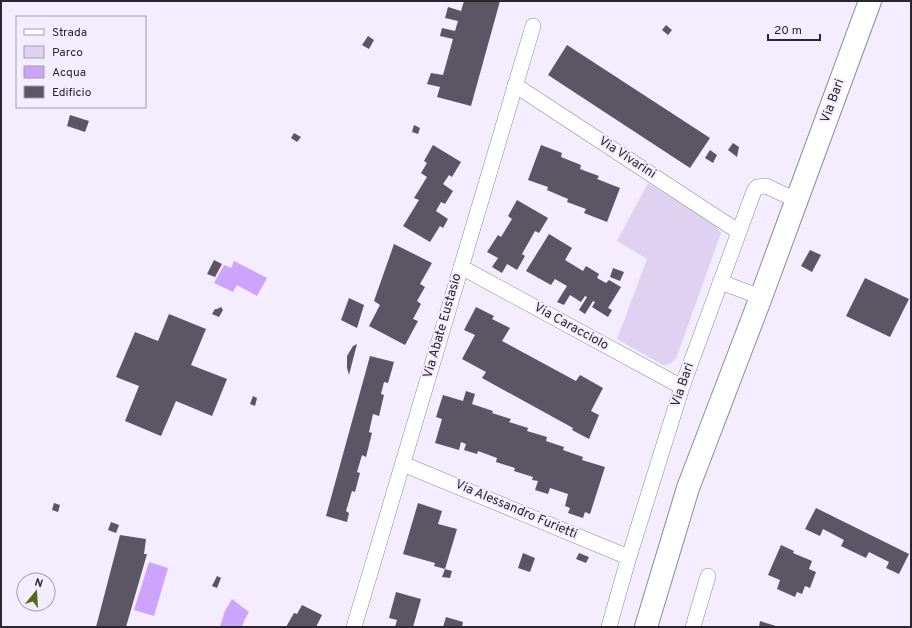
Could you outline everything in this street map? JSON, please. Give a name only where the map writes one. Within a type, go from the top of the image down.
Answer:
[{"type":"main road","name":"Via Bari","points":[[646,627],[688,488],[761,298],[870,1]]},
{"type":"street","name":"Via Abate Eustasio","points":[[354,627],[533,26]]},
{"type":"street","name":"Via Vivarini","points":[[515,85],[739,232]]},
{"type":"street","name":"Via Bari","points":[[608,627],[628,557],[682,387],[754,191],[757,187],[766,186],[796,200]]},
{"type":"street","name":"Via Caracciolo","points":[[461,267],[682,387]]},
{"type":"street","points":[[720,282],[761,298]]},
{"type":"street","name":"Via Alessandro Furietti","points":[[403,464],[628,557]]},
{"type":"street","points":[[693,627],[708,576]]},
{"type":"green space","points":[[648,183],[715,225],[721,233],[677,356],[671,363],[665,365],[617,339],[647,259],[617,241]]},
{"type":"water","points":[[234,261],[267,278],[257,296],[237,285],[233,292],[214,283],[224,265],[231,268]]},
{"type":"water","points":[[149,562],[168,568],[154,616],[134,610]]},
{"type":"water","points":[[232,599],[249,612],[242,627],[220,627],[225,611]]},
{"type":"building","points":[[464,1],[500,1],[471,106],[437,97],[440,87],[427,84],[431,73],[443,75],[453,39],[440,36],[442,28],[455,31],[458,21],[445,18],[448,7],[461,11]]},
{"type":"building","points":[[666,25],[672,30],[668,35],[662,30]]},
{"type":"building","points":[[368,36],[374,40],[369,49],[362,45]]},
{"type":"building","points":[[567,45],[710,138],[690,168],[548,75]]},
{"type":"building","points":[[70,115],[89,121],[85,132],[67,126]]},
{"type":"building","points":[[414,125],[420,128],[418,134],[412,132]]},
{"type":"building","points":[[294,133],[301,137],[297,142],[291,138]]},
{"type":"building","points":[[733,143],[739,147],[737,157],[728,150]]},
{"type":"building","points":[[433,145],[461,162],[452,177],[449,175],[443,184],[453,191],[445,204],[441,202],[436,211],[448,219],[443,228],[440,226],[430,242],[403,226],[419,200],[414,198],[427,177],[421,173],[427,163],[424,161]]},
{"type":"building","points":[[541,145],[562,153],[561,157],[581,165],[580,169],[599,176],[597,179],[620,188],[607,222],[584,213],[586,209],[567,202],[568,199],[547,190],[548,187],[528,180]]},
{"type":"building","points":[[710,150],[717,155],[713,163],[705,158]]},
{"type":"building","points":[[517,200],[548,218],[539,233],[535,231],[522,254],[525,256],[517,270],[507,264],[502,273],[492,267],[498,258],[487,252],[498,235],[501,237],[512,219],[508,216]]},
{"type":"building","points":[[549,234],[572,248],[565,260],[583,271],[586,266],[599,274],[597,278],[606,283],[609,280],[621,287],[608,308],[612,310],[608,317],[592,307],[595,302],[593,301],[585,314],[579,310],[587,297],[585,296],[581,302],[570,295],[564,305],[557,302],[567,286],[555,279],[551,285],[526,271]]},
{"type":"building","points":[[394,244],[432,263],[420,284],[425,287],[417,301],[421,304],[413,319],[418,321],[405,345],[369,326],[380,305],[374,301]]},
{"type":"building","points":[[810,250],[821,255],[812,272],[801,266]]},
{"type":"building","points":[[214,260],[222,264],[215,277],[207,274]]},
{"type":"building","points":[[613,268],[624,272],[620,281],[610,277]]},
{"type":"building","points":[[865,278],[909,299],[890,337],[846,316]]},
{"type":"building","points":[[349,298],[364,305],[357,328],[341,320]]},
{"type":"building","points":[[221,307],[223,310],[219,317],[212,314],[215,309]]},
{"type":"building","points":[[476,307],[494,316],[492,319],[510,328],[502,341],[576,381],[580,375],[603,388],[591,411],[599,415],[589,439],[572,430],[573,428],[482,378],[486,372],[462,359],[475,335],[464,330]]},
{"type":"building","points":[[169,314],[206,329],[191,365],[227,379],[212,416],[176,401],[161,436],[125,421],[139,386],[116,377],[135,332],[158,341]]},
{"type":"building","points":[[357,344],[349,375],[347,368],[347,356],[353,346]]},
{"type":"building","points":[[370,356],[394,362],[388,383],[384,382],[381,394],[384,395],[379,416],[373,414],[369,432],[372,433],[366,457],[362,455],[357,472],[360,473],[355,492],[352,491],[346,511],[349,513],[347,522],[326,516]]},
{"type":"building","points":[[466,391],[475,394],[472,404],[493,411],[492,413],[511,419],[509,422],[528,428],[527,431],[547,437],[546,441],[564,447],[563,450],[583,457],[582,460],[605,467],[590,514],[585,512],[583,518],[568,513],[570,508],[565,506],[568,494],[550,488],[548,494],[535,490],[538,481],[532,480],[533,477],[514,471],[515,468],[496,462],[497,458],[478,451],[477,454],[464,450],[466,444],[461,442],[459,450],[435,443],[442,419],[436,417],[443,395],[463,401]]},
{"type":"building","points":[[253,396],[257,398],[255,406],[250,404]]},
{"type":"building","points":[[54,503],[60,505],[58,512],[52,510]]},
{"type":"building","points":[[418,503],[442,511],[438,524],[457,529],[445,569],[434,566],[435,563],[403,554]]},
{"type":"building","points":[[816,508],[909,554],[899,574],[886,568],[889,562],[869,552],[866,558],[841,546],[844,540],[823,529],[820,536],[805,529]]},
{"type":"building","points":[[111,522],[119,525],[116,533],[108,530]]},
{"type":"building","points":[[120,535],[146,539],[144,554],[147,554],[126,627],[96,627]]},
{"type":"building","points":[[781,545],[794,551],[793,553],[812,561],[809,569],[816,572],[810,588],[805,586],[802,594],[797,592],[795,597],[777,589],[780,580],[768,575]]},
{"type":"building","points":[[523,553],[535,558],[530,572],[518,568]]},
{"type":"building","points":[[579,553],[589,557],[586,563],[576,559]]},
{"type":"building","points":[[445,569],[452,571],[450,578],[442,577]]},
{"type":"building","points":[[217,576],[221,578],[217,588],[212,586]]},
{"type":"building","points":[[396,592],[421,599],[413,627],[395,627],[397,620],[389,618]]},
{"type":"building","points":[[302,605],[322,615],[316,627],[286,627],[294,613],[297,614]]},
{"type":"building","points":[[446,617],[463,622],[462,627],[443,627]]},
{"type":"building","points":[[760,621],[779,627],[759,627]]}]
